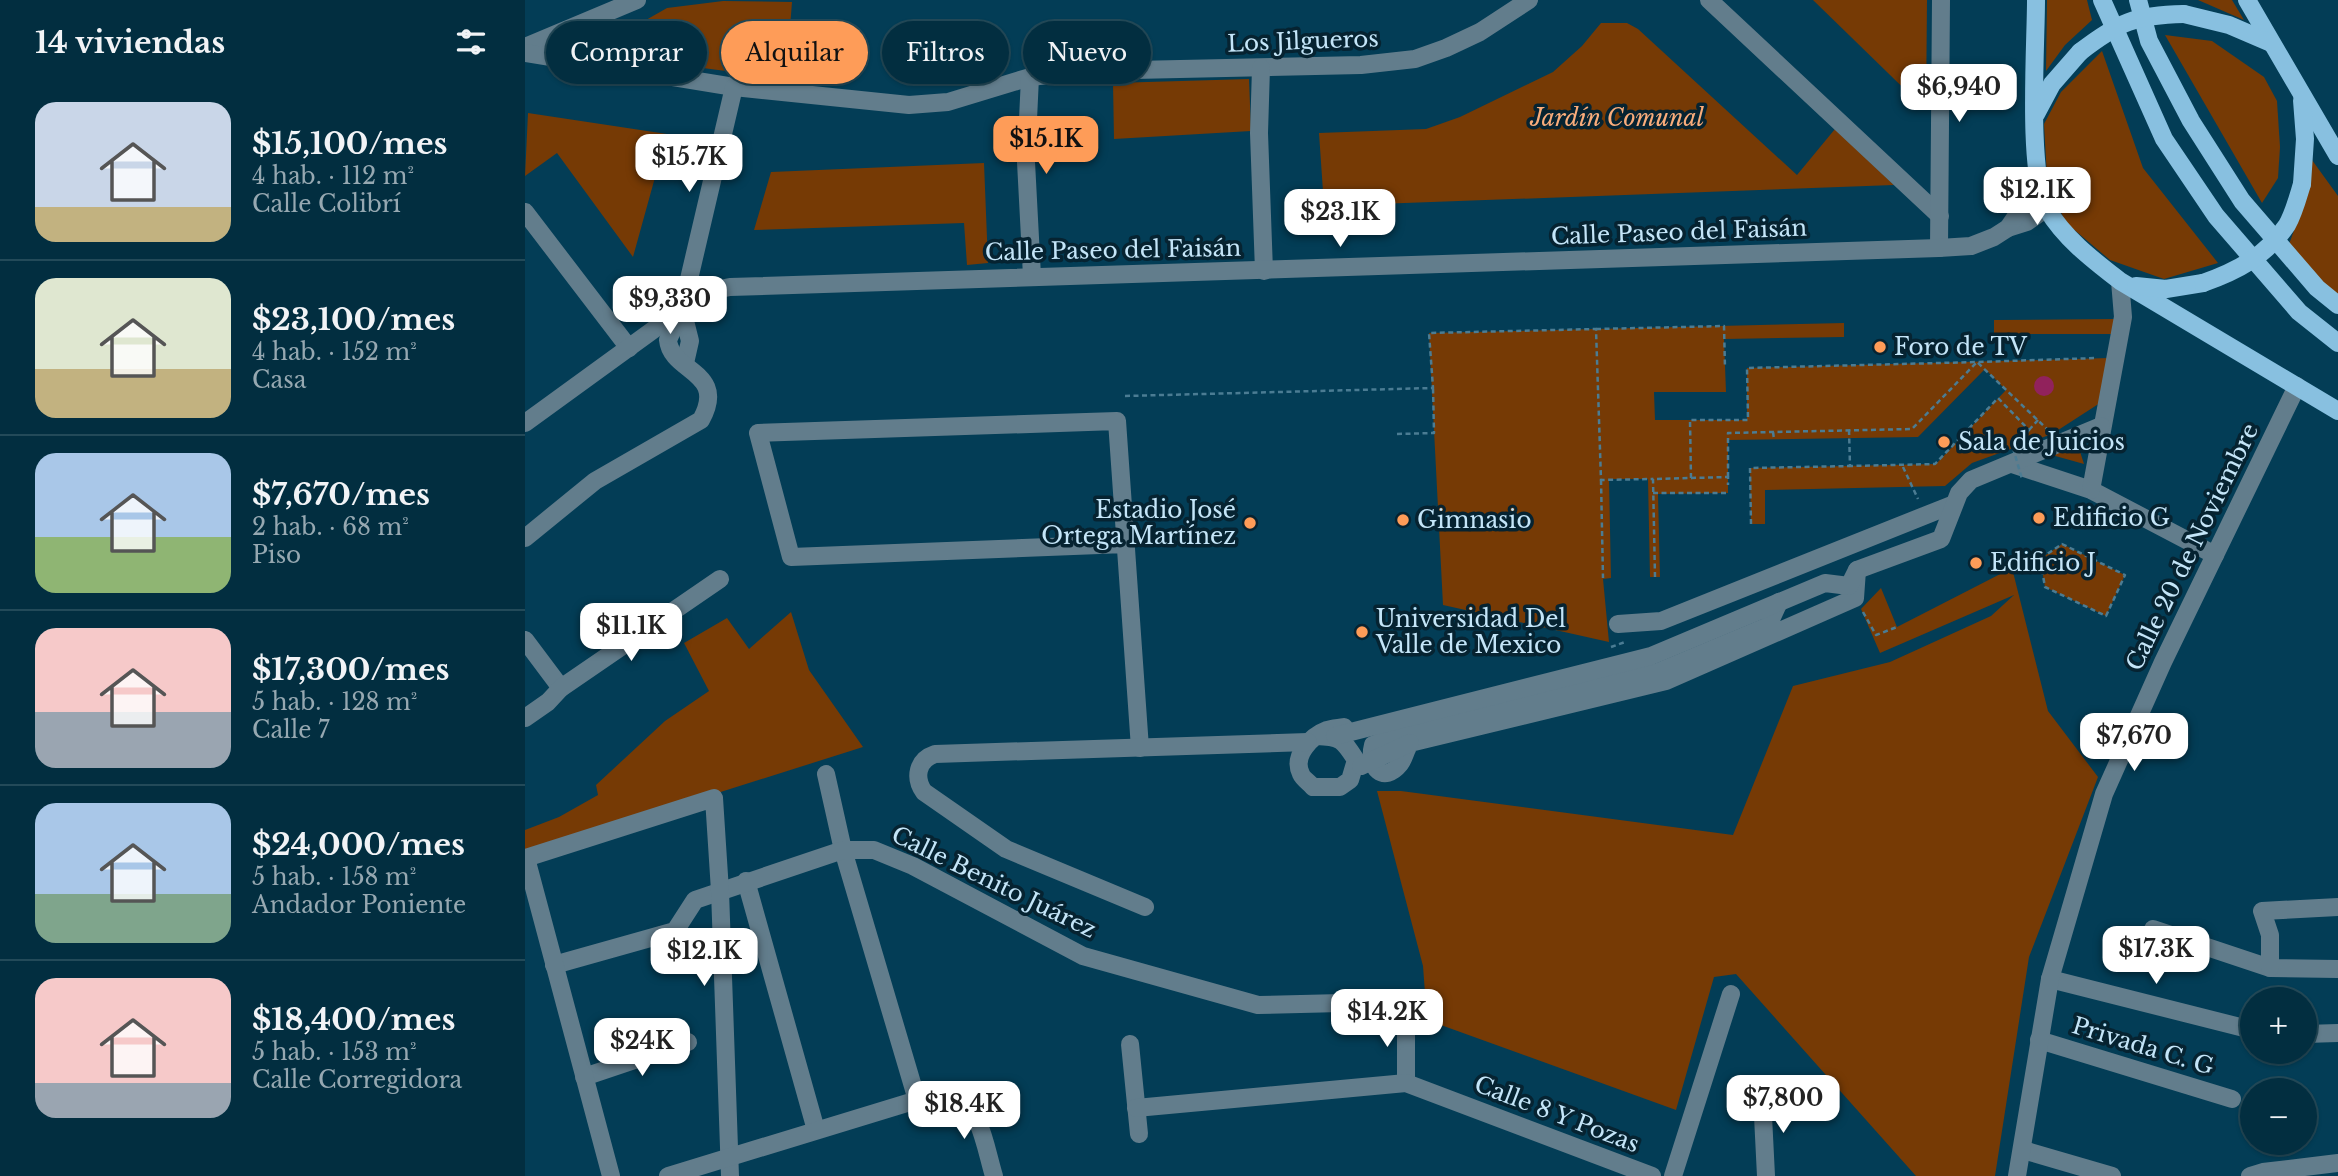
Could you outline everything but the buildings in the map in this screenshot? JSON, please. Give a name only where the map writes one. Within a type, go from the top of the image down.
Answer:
[{"type":"main road","points":[[2036,0],[2035,117],[2044,201],[2061,228],[2087,255],[2124,283],[2338,411]]},
{"type":"main road","points":[[2102,0],[2164,139],[2216,216],[2299,312],[2338,343]]},
{"type":"main road","points":[[2138,0],[2149,41],[2191,121],[2242,201],[2317,288],[2338,305]]},
{"type":"main road","points":[[2247,0],[2338,156]]},
{"type":"main road","points":[[2035,117],[2052,84],[2080,52],[2109,29],[2148,15],[2184,14],[2229,25],[2271,43]]},
{"type":"main road","points":[[2124,283],[2166,289],[2203,283],[2236,271],[2266,251],[2288,223],[2302,184],[2305,139],[2301,95]]},
{"type":"street","points":[[525,47],[637,0]]},
{"type":"street","name":"Los Jilgueros","points":[[1151,70],[1361,65],[1415,59],[1480,32],[1529,0]]},
{"type":"street","points":[[1939,248],[1941,0]]},
{"type":"street","points":[[1712,1],[1940,216]]},
{"type":"street","name":"Los Jilgueros","points":[[525,53],[734,87],[909,105],[948,102],[1023,79]]},
{"type":"street","points":[[1261,68],[1259,133],[1264,271]]},
{"type":"street","points":[[1030,84],[1026,162],[1032,276]]},
{"type":"street","points":[[525,538],[595,481],[701,420],[707,409],[709,396],[704,382],[672,353],[667,340],[682,309],[734,87]]},
{"type":"street","name":"Calle Paseo del Faisán","points":[[525,423],[682,309],[710,291],[730,287],[1971,246],[2008,228],[2019,212],[2044,201]]},
{"type":"street","points":[[525,212],[629,348]]},
{"type":"street","points":[[2092,482],[2123,317],[2124,283]]},
{"type":"street","name":"Calle 20 de Noviembre","points":[[2017,1176],[2050,979],[2104,793],[2297,386]]},
{"type":"street","points":[[1125,544],[791,557],[758,433],[1117,421],[1140,748]]},
{"type":"street","points":[[1146,907],[1006,849],[930,797],[918,783],[918,770],[929,756],[936,754],[1326,739],[1651,656],[1825,583],[1849,586],[1857,570],[1941,539],[1959,493],[1971,480],[2101,426]]},
{"type":"street","points":[[2082,434],[2092,482]]},
{"type":"street","points":[[2016,463],[2092,482],[2215,555]]},
{"type":"street","points":[[1618,624],[1661,621],[1954,504]]},
{"type":"street","points":[[1779,602],[1767,626],[1658,672],[1386,740],[1373,745],[1371,762],[1380,772],[1389,772],[1401,763],[1410,743],[1666,681],[1855,598],[1857,570]]},
{"type":"street","points":[[525,718],[548,702],[561,688],[720,579]]},
{"type":"street","points":[[1825,583],[1836,606]]},
{"type":"street","points":[[525,640],[561,688]]},
{"type":"street","points":[[1326,739],[1356,760],[1350,780],[1340,787],[1313,787],[1301,774],[1299,758],[1326,739]]},
{"type":"street","points":[[1355,769],[1371,762]]},
{"type":"street","points":[[826,774],[843,850],[917,1100]]},
{"type":"street","points":[[611,1176],[526,858],[714,798],[730,1176]]},
{"type":"street","name":"Calle Benito Juárez","points":[[554,965],[675,931],[695,900],[746,881],[843,850],[874,850],[913,866],[1083,956],[1258,1005],[1383,1002],[1401,1009],[1406,1022],[1406,1083]]},
{"type":"street","points":[[746,881],[816,1130]]},
{"type":"street","points":[[2270,968],[2270,935],[2262,911],[2338,906]]},
{"type":"street","points":[[2153,929],[2270,968],[2338,969]]},
{"type":"street","points":[[2050,979],[2240,1027]]},
{"type":"street","points":[[1673,1176],[1731,995]]},
{"type":"street","points":[[2317,1034],[2338,1033]]},
{"type":"street","name":"Privada C. G","points":[[2039,1040],[2232,1098]]},
{"type":"street","points":[[584,1077],[688,1042]]},
{"type":"street","points":[[1130,1044],[1139,1134]]},
{"type":"street","points":[[1136,1108],[1406,1083]]},
{"type":"street","name":"Calle 8 Y Pozas","points":[[1406,1083],[1652,1176]]},
{"type":"street","points":[[668,1176],[954,1091],[966,1099],[978,1120],[993,1176]]},
{"type":"street","points":[[1762,1096],[1766,1176]]},
{"type":"street","points":[[2023,1150],[2112,1176]]},
{"type":"street","points":[[2250,1176],[2338,1163]]},
{"type":"path","points":[[1397,434],[1434,433],[1429,334],[1724,326],[1725,368]]},
{"type":"path","points":[[1596,329],[1603,578]]},
{"type":"path","points":[[1691,478],[1690,420],[1748,420],[1747,368],[2097,358]]},
{"type":"path","points":[[1977,362],[2052,434]]},
{"type":"path","points":[[1728,485],[1728,433],[1912,429],[1977,362]]},
{"type":"path","points":[[1125,396],[1433,388]]},
{"type":"path","points":[[1751,524],[1750,468],[1935,464],[1999,398],[2029,430]]},
{"type":"path","points":[[2016,463],[2029,430],[2038,420]]},
{"type":"path","points":[[1849,430],[1850,466]]},
{"type":"path","points":[[1773,432],[1774,439]]},
{"type":"path","points":[[1902,465],[1916,495]]},
{"type":"path","points":[[1601,480],[1728,477]]},
{"type":"path","points":[[1653,479],[1655,577]]},
{"type":"path","points":[[1653,493],[1728,493]]},
{"type":"path","points":[[2062,544],[2125,575],[2106,616],[2045,587],[2040,558],[2062,544]]},
{"type":"path","points":[[1855,598],[1876,635],[1897,627]]},
{"type":"path","points":[[1609,648],[1631,640]]},
{"type":"green space","points":[[1813,0],[1927,0],[1926,110]]},
{"type":"green space","points":[[2047,0],[2087,0],[2092,20],[2065,45],[2046,71]]},
{"type":"green space","points":[[2198,0],[2232,0],[2244,20]]},
{"type":"green space","points":[[723,1],[792,2],[791,21],[721,21],[721,70],[707,69],[707,21],[644,21],[667,8]]},
{"type":"green space","name":"Jardín Comunal","points":[[1601,23],[1627,23],[1638,29],[1797,175],[1835,129],[1894,185],[1324,206],[1319,133],[1426,129],[1460,117],[1553,72],[1582,46]]},
{"type":"green space","points":[[2165,35],[2212,41],[2264,77],[2277,101],[2280,147],[2278,178],[2262,203]]},
{"type":"green space","points":[[2102,51],[2143,168],[2218,263],[2164,279],[2110,260],[2065,222],[2047,177],[2044,124],[2061,92]]},
{"type":"green space","points":[[1249,79],[1251,131],[1114,139],[1113,84],[1151,84],[1151,82]]},
{"type":"green space","points":[[528,113],[667,134],[633,257],[557,153],[525,176]]},
{"type":"green space","points":[[2312,160],[2338,196],[2338,297],[2288,247],[2305,200]]},
{"type":"green space","points":[[984,163],[988,263],[967,265],[964,223],[754,230],[771,172]]},
{"type":"green space","points":[[2118,319],[2115,334],[1994,334],[1994,320]]},
{"type":"green space","points":[[1844,323],[1844,337],[1724,339],[1726,392],[1654,392],[1655,420],[1747,420],[1747,368],[2109,358],[2100,403],[2052,434],[1972,463],[1945,486],[1765,490],[1765,524],[1751,524],[1750,468],[1936,464],[2006,390],[1985,369],[1918,437],[1728,440],[1728,493],[1658,494],[1660,577],[1650,577],[1648,479],[1609,479],[1611,578],[1603,579],[1609,642],[1443,605],[1429,333]]},
{"type":"green space","points":[[2076,439],[2084,464],[2041,452]]},
{"type":"green space","points":[[2062,544],[2125,575],[2106,616],[2045,587],[2040,559]]},
{"type":"green space","points":[[2012,568],[2048,711],[2098,777],[2029,957],[1995,1176],[1916,1176],[1736,974],[1714,977],[1676,1110],[1427,1020],[1423,966],[1377,791],[1401,791],[1733,835],[1793,686],[1890,662],[1991,616],[2014,595],[1880,653],[1861,609],[1881,588],[1897,627]]},
{"type":"green space","points":[[791,612],[809,670],[863,747],[525,854],[525,830],[559,817],[598,795],[596,785],[665,721],[709,691],[684,643],[727,618],[749,649]]},
{"type":"shaded area","points":[[2040,376],[2048,376],[2054,386],[2048,396],[2040,396],[2034,390],[2034,382]]},
{"type":"place","name":"Foro de TV","points":[[1880,347]]},
{"type":"place","name":"Sala de Juicios","points":[[1944,442]]},
{"type":"place","name":"Edificio G","points":[[2039,518]]},
{"type":"place","name":"Gimnasio","points":[[1403,520]]},
{"type":"place","name":"Estadio José Ortega Martínez","points":[[1250,523]]},
{"type":"place","name":"Edificio J","points":[[1976,563]]},
{"type":"place","name":"Universidad Del Valle de Mexico","points":[[1362,632]]}]
